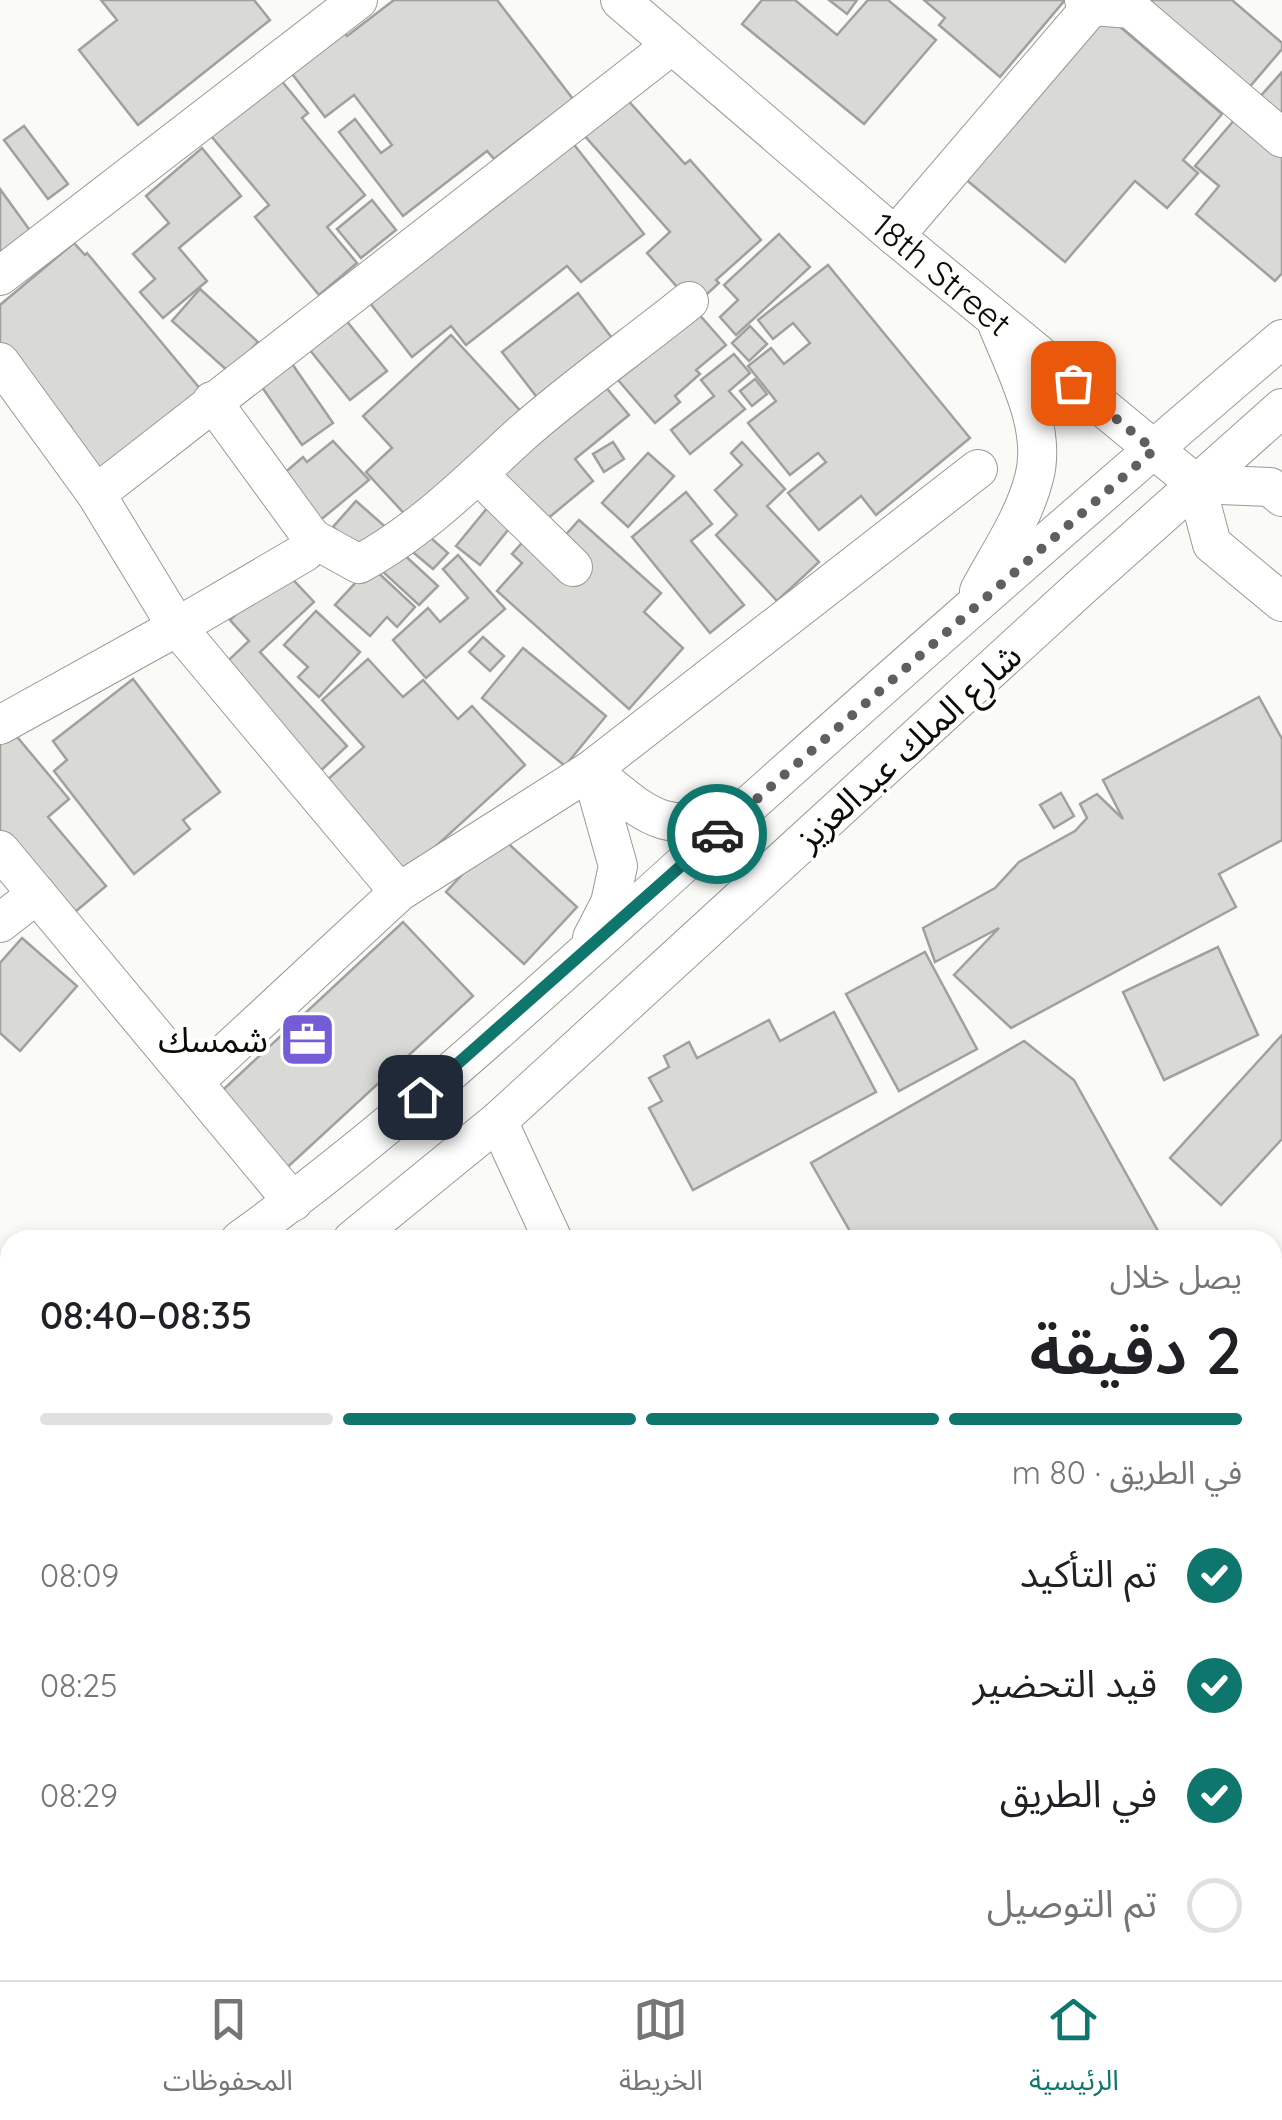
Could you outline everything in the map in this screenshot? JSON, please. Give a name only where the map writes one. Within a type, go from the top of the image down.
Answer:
[{"type":"street","points":[[0,276],[358,0]]},
{"type":"street","name":"18th Street","points":[[620,0],[895,236],[1196,484]]},
{"type":"street","points":[[895,236],[1091,2],[1130,9],[1282,138]]},
{"type":"street","points":[[96,494],[672,45]]},
{"type":"street","points":[[212,401],[312,538],[358,564],[380,553],[480,475],[522,434],[688,302]]},
{"type":"street","points":[[969,610],[1022,510],[1035,476],[1037,445],[1031,412],[995,319]]},
{"type":"street","name":"شارع الملك عبدالعزيز","points":[[254,1230],[392,1120],[1282,339]]},
{"type":"street","points":[[0,362],[96,494],[177,628],[398,892]]},
{"type":"street","name":"شارع الملك عبدالعزيز","points":[[364,1230],[498,1121],[1282,408]]},
{"type":"street","points":[[194,1082],[398,892],[591,770],[978,469]]},
{"type":"street","points":[[480,475],[573,567]]},
{"type":"street","points":[[1282,497],[1270,487],[1196,484],[1212,544],[1282,602]]},
{"type":"street","points":[[0,725],[305,552],[312,538]]},
{"type":"street","points":[[591,770],[645,814],[662,822],[705,823],[742,811]]},
{"type":"street","points":[[583,954],[610,903],[618,866],[591,770]]},
{"type":"street","points":[[0,850],[292,1202]]},
{"type":"street","points":[[0,923],[37,894]]},
{"type":"street","points":[[498,1121],[548,1230]]},
{"type":"building","points":[[101,0],[254,0],[270,20],[138,125],[79,50],[117,20]]},
{"type":"building","points":[[394,0],[497,0],[573,99],[494,159],[487,151],[403,216],[339,132],[355,119],[381,153],[392,145],[354,95],[325,117],[290,71],[342,30],[347,36]]},
{"type":"building","points":[[762,0],[795,0],[837,35],[868,0],[888,0],[936,40],[864,124],[742,24]]},
{"type":"building","points":[[829,0],[857,0],[847,14]]},
{"type":"building","points":[[924,0],[1065,0],[1000,77],[939,25],[945,18]]},
{"type":"building","points":[[1142,0],[1232,0],[1282,43],[1282,49],[1247,90]]},
{"type":"building","points":[[1104,13],[1222,114],[1183,160],[1198,173],[1167,208],[1135,181],[1065,262],[963,177]]},
{"type":"building","points":[[1282,72],[1282,120],[1258,99]]},
{"type":"building","points":[[280,79],[308,113],[302,118],[365,195],[327,227],[357,263],[319,295],[255,217],[269,205],[211,136]]},
{"type":"building","points":[[625,97],[685,164],[690,160],[761,240],[716,280],[719,283],[694,306],[647,253],[670,232],[583,134]]},
{"type":"building","points":[[1236,118],[1282,157],[1282,273],[1275,281],[1196,214],[1219,186],[1195,166]]},
{"type":"building","points":[[24,126],[68,184],[48,199],[4,140]]},
{"type":"building","points":[[572,142],[644,234],[581,282],[567,266],[466,345],[451,326],[412,357],[363,294]]},
{"type":"building","points":[[202,148],[241,196],[179,248],[207,281],[163,318],[140,292],[155,279],[133,254],[169,223],[146,196]]},
{"type":"building","points":[[0,189],[34,236],[0,261]]},
{"type":"building","points":[[372,200],[396,230],[361,258],[337,229]]},
{"type":"building","points":[[779,234],[810,267],[736,335],[720,317],[738,300],[724,285]]},
{"type":"building","points":[[74,243],[87,253],[202,391],[99,477],[63,433],[71,427],[0,343],[0,305]]},
{"type":"building","points":[[828,265],[970,438],[876,515],[861,496],[819,530],[788,493],[826,462],[818,453],[790,475],[748,423],[776,401],[748,366],[771,348],[784,364],[810,343],[793,323],[773,339],[758,320]]},
{"type":"building","points":[[200,289],[258,342],[230,373],[172,321]]},
{"type":"building","points":[[578,293],[615,342],[539,400],[502,352]]},
{"type":"building","points":[[337,309],[387,371],[350,400],[301,339]]},
{"type":"building","points":[[697,312],[726,345],[696,370],[700,374],[675,396],[680,402],[655,423],[618,380]]},
{"type":"building","points":[[750,326],[767,344],[749,361],[732,343]]},
{"type":"building","points":[[451,335],[527,418],[411,521],[366,472],[392,448],[363,416]]},
{"type":"building","points":[[734,354],[750,373],[729,391],[745,409],[690,454],[671,430],[714,396],[701,380]]},
{"type":"building","points":[[286,355],[333,423],[302,445],[255,377]]},
{"type":"building","points":[[599,379],[629,415],[575,459],[593,481],[540,525],[493,468]]},
{"type":"building","points":[[755,379],[767,394],[752,406],[740,391]]},
{"type":"building","points":[[333,441],[369,480],[318,522],[281,476],[303,457],[307,462]]},
{"type":"building","points":[[613,442],[624,459],[604,472],[593,454]]},
{"type":"building","points":[[742,442],[785,489],[767,506],[819,562],[777,601],[716,535],[737,515],[715,490],[742,465],[731,453]]},
{"type":"building","points":[[648,453],[674,476],[628,527],[602,503]]},
{"type":"building","points":[[686,492],[712,524],[691,541],[744,605],[710,633],[632,537]]},
{"type":"building","points":[[356,501],[389,530],[365,556],[333,527]]},
{"type":"building","points":[[493,501],[516,520],[480,565],[456,546]]},
{"type":"building","points":[[579,520],[661,593],[644,612],[683,648],[629,709],[497,591],[522,563],[512,554],[528,536],[560,541]]},
{"type":"building","points":[[423,531],[448,553],[433,569],[408,548]]},
{"type":"building","points":[[399,550],[438,586],[419,605],[381,570]]},
{"type":"building","points":[[458,555],[505,609],[426,678],[393,640],[428,608],[440,622],[468,598],[443,569]]},
{"type":"building","points":[[371,566],[415,607],[397,627],[387,617],[370,636],[335,605]]},
{"type":"building","points":[[283,569],[314,602],[260,652],[347,746],[314,777],[216,672],[249,641],[230,620]]},
{"type":"building","points":[[316,611],[360,652],[319,697],[298,677],[308,667],[284,645]]},
{"type":"building","points":[[483,637],[504,656],[490,671],[469,652]]},
{"type":"building","points":[[523,648],[606,716],[565,766],[482,698]]},
{"type":"building","points":[[368,659],[403,697],[423,680],[458,719],[472,706],[525,765],[400,879],[318,788],[364,747],[322,700]]},
{"type":"building","points":[[133,679],[220,792],[183,820],[190,829],[134,874],[54,771],[67,760],[53,741]]},
{"type":"building","points":[[1259,697],[1282,739],[1282,840],[1219,874],[1236,907],[1011,1028],[954,975],[999,928],[935,962],[923,928],[995,888],[1019,862],[1075,831],[1087,818],[1080,804],[1097,794],[1123,819],[1103,780]]},
{"type":"building","points":[[13,732],[69,799],[48,817],[106,886],[69,917],[0,834],[0,743]]},
{"type":"building","points":[[1061,793],[1074,816],[1054,828],[1040,805]]},
{"type":"building","points":[[499,835],[577,907],[524,964],[446,892]]},
{"type":"building","points":[[403,922],[473,996],[279,1175],[211,1101]]},
{"type":"building","points":[[22,938],[77,986],[20,1051],[0,1033],[0,963]]},
{"type":"building","points":[[1218,947],[1258,1035],[1164,1080],[1123,992]]},
{"type":"building","points":[[925,952],[977,1049],[899,1091],[846,994]]},
{"type":"building","points":[[834,1012],[876,1092],[693,1190],[649,1108],[662,1101],[649,1078],[669,1067],[664,1056],[689,1042],[697,1058],[769,1020],[780,1041]]},
{"type":"building","points":[[1282,1035],[1282,1139],[1221,1205],[1170,1158]]},
{"type":"building","points":[[1024,1041],[1074,1080],[1157,1230],[849,1230],[811,1163]]},
{"type":"way so far","points":[[717,834],[1154,450],[1073,383]]},
{"type":"place","name":"شمسك","points":[[307,1039]]},
{"type":"route","points":[[420,1097],[717,834]]}]
